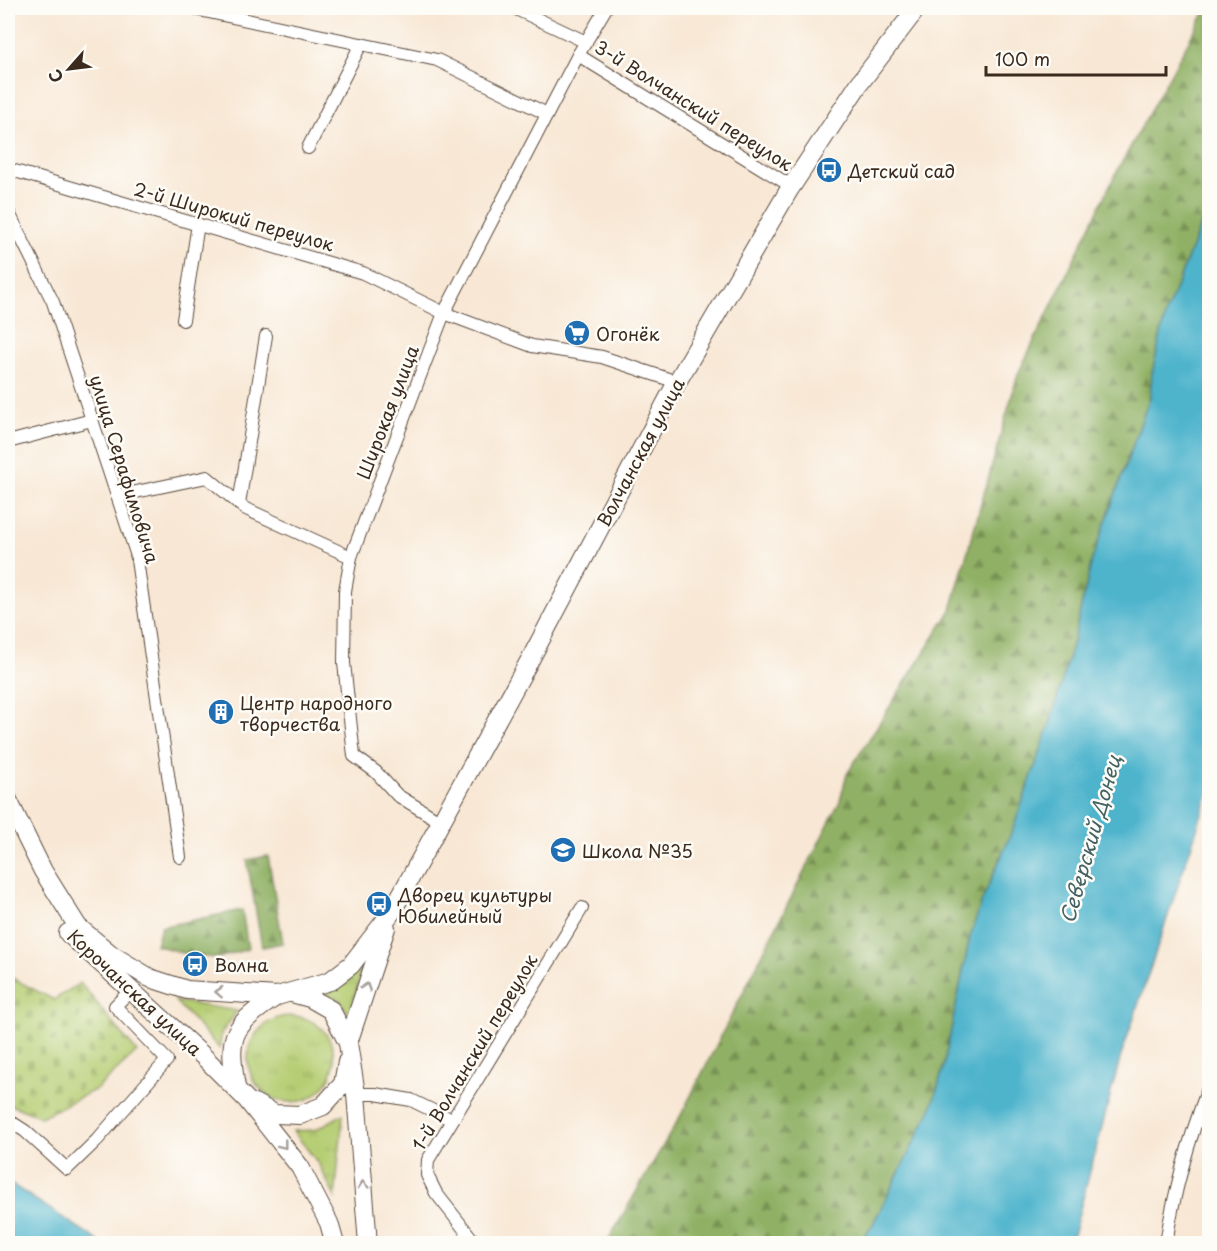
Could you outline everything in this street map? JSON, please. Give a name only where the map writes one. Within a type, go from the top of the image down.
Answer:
[{"type":"main road","name":"Волчанская улица","points":[[391,913],[532,656],[677,382],[791,186],[859,84],[917,8]]},
{"type":"main road","name":"Корочанская улица","points":[[8,800],[43,871],[78,927],[112,955],[150,978],[187,990],[285,995]]},
{"type":"main road","name":"Корочанская улица","points":[[8,828],[34,880],[69,934],[241,1094]]},
{"type":"main road","points":[[335,1244],[329,1223],[300,1167],[241,1094],[232,1044],[238,1029],[252,1013],[285,995],[330,981],[351,965],[391,913]]},
{"type":"main road","points":[[323,1106],[343,1084],[348,1048],[391,913]]},
{"type":"main road","points":[[285,995],[310,998],[331,1010],[340,1025],[348,1048],[356,1094],[368,1244]]},
{"type":"main road","points":[[241,1094],[275,1114],[300,1115],[356,1094]]},
{"type":"street","name":"3-й Волчанский переулок","points":[[514,8],[586,42]]},
{"type":"street","name":"Широкая улица","points":[[441,822],[397,795],[376,772],[354,756],[344,663],[345,591],[351,557],[444,313],[578,55],[606,8]]},
{"type":"street","points":[[199,10],[437,60],[547,114]]},
{"type":"street","points":[[308,148],[360,44]]},
{"type":"street","name":"3-й Волчанский переулок","points":[[578,55],[791,186]]},
{"type":"street","name":"2-й Широкий переулок","points":[[8,169],[363,273],[444,313],[532,346],[602,357],[677,382]]},
{"type":"street","name":"улица Серафимовича","points":[[8,211],[53,302],[135,553],[180,857]]},
{"type":"street","points":[[183,320],[198,224]]},
{"type":"street","points":[[239,504],[266,336]]},
{"type":"street","points":[[8,442],[92,420]]},
{"type":"street","points":[[117,496],[207,477],[244,508],[351,557]]},
{"type":"street","name":"1-й Волчанский переулок","points":[[476,1244],[436,1193],[427,1175],[428,1160],[582,908]]},
{"type":"street","points":[[8,1120],[25,1131],[67,1169],[97,1140],[167,1060],[115,1006],[131,990]]},
{"type":"street","points":[[1166,1244],[1170,1215],[1190,1136],[1209,1083]]},
{"type":"street","points":[[356,1094],[375,1094],[411,1100],[452,1120]]},
{"type":"green space","points":[[1209,8],[1209,204],[1166,313],[1152,373],[1150,397],[1092,560],[1073,642],[1049,727],[1013,829],[970,937],[943,1069],[931,1109],[872,1226],[860,1243],[606,1244],[681,1115],[840,801],[847,774],[951,610],[1018,374],[1116,173]]},
{"type":"green space","points":[[268,856],[283,943],[262,947],[247,860]]},
{"type":"green space","points":[[242,910],[248,949],[218,958],[190,955],[156,945],[161,927]]},
{"type":"green space","points":[[362,969],[349,1015],[339,999],[325,994]]},
{"type":"green space","points":[[8,976],[54,1000],[80,983],[137,1052],[97,1089],[41,1117],[8,1104]]},
{"type":"green space","points":[[175,1001],[237,1011],[221,1034],[220,1049]]},
{"type":"green space","points":[[291,1016],[315,1023],[327,1035],[334,1059],[327,1083],[315,1095],[291,1102],[267,1095],[255,1083],[248,1059],[255,1035],[267,1023]]},
{"type":"green space","points":[[343,1114],[335,1197],[318,1163],[293,1131],[315,1130]]},
{"type":"water","name":"Северский Донец","points":[[1209,204],[1209,793],[1120,1059],[1071,1243],[860,1243],[872,1226],[931,1109],[943,1069],[970,937],[982,901],[1013,829],[1049,727],[1073,642],[1092,560],[1150,397],[1152,373],[1166,313]]},
{"type":"water","points":[[8,1182],[90,1235],[100,1243],[8,1243]]},
{"type":"place","name":"Детский сад","points":[[829,170]]},
{"type":"place","name":"Огонёк","points":[[577,333]]},
{"type":"place","name":"Центр народного творчества","points":[[221,712]]},
{"type":"place","name":"Школа №35","points":[[563,850]]},
{"type":"place","name":"Дворец культуры Юбилейный","points":[[379,904]]},
{"type":"place","name":"Волна","points":[[195,964]]}]
